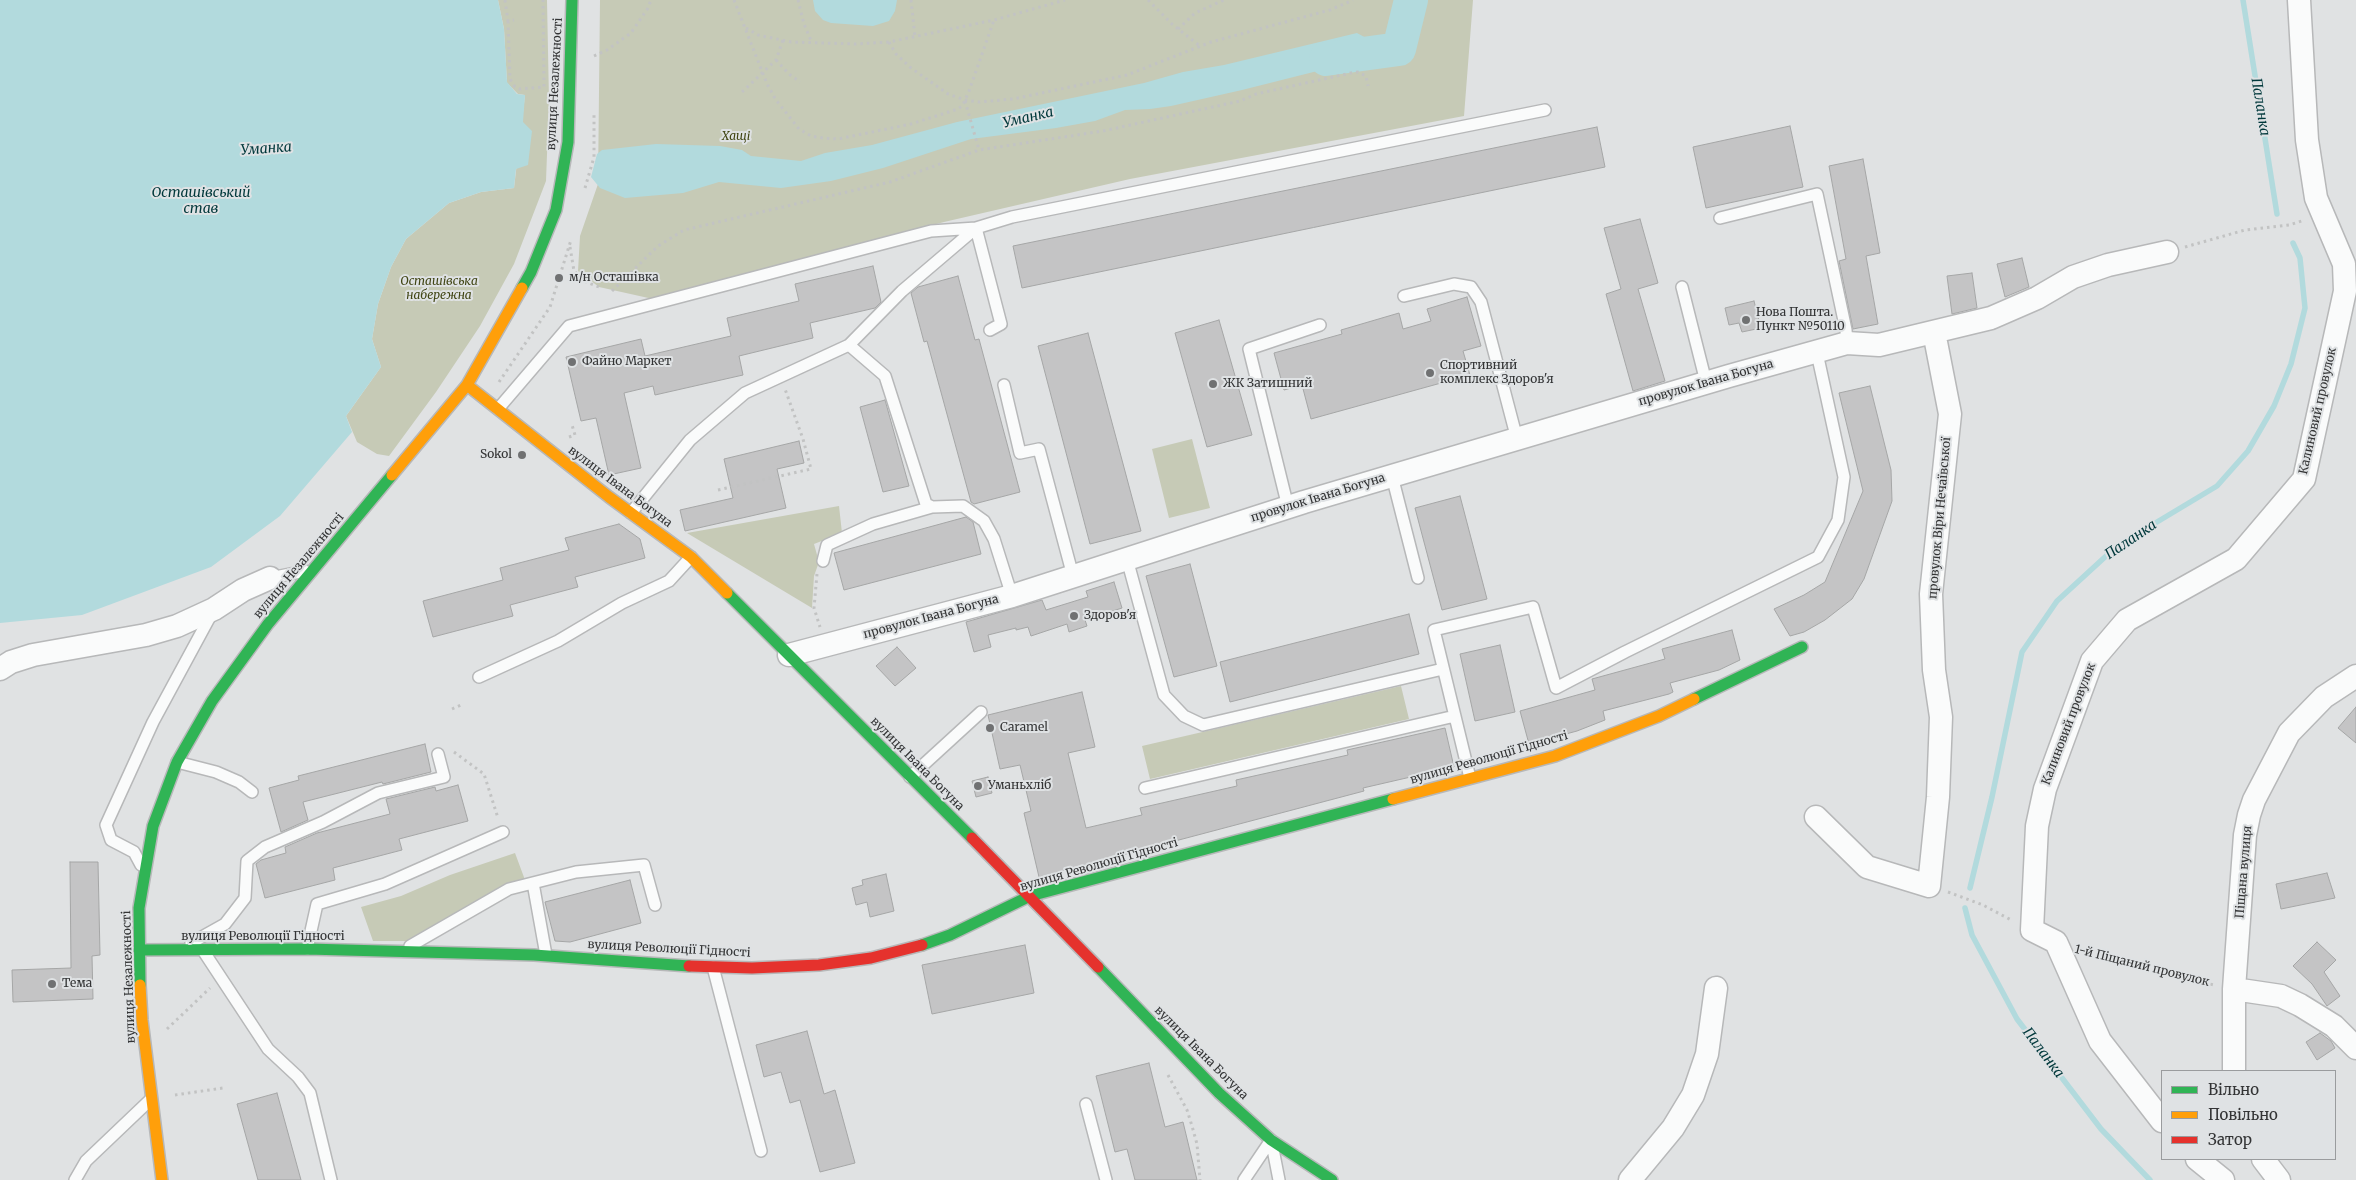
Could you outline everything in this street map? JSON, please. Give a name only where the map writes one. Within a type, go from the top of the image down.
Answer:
[{"type":"main road","name":"вулиця Незалежності","points":[[162,1180],[142,1020],[139,950],[139,908],[153,826],[177,762],[212,701],[238,664],[314,569],[467,385],[531,272],[556,210],[568,142],[572,0]]},
{"type":"main road","name":"вулиця Івана Богуна","points":[[467,385],[690,557],[797,652],[910,777],[1030,896],[1220,1093],[1271,1140],[1332,1180]]},
{"type":"main road","name":"вулиця Революції Гідності","points":[[139,950],[307,949],[546,956],[752,968],[819,965],[871,958],[906,950],[950,935],[1030,896],[1555,756],[1659,716],[1802,647]]},
{"type":"street","name":"Калиновий провулок","points":[[2032,930],[2038,826],[2045,789],[2092,661],[2127,620],[2236,559],[2304,479],[2345,291],[2344,264],[2316,198],[2307,140],[2300,0]]},
{"type":"street","points":[[1847,343],[1879,345],[1991,318],[2037,298],[2073,277],[2099,268],[2167,252]]},
{"type":"street","name":"провулок Віри Нечаївської","points":[[1928,886],[1938,797],[1941,717],[1934,670],[1931,594],[1950,414],[1934,332]]},
{"type":"street","name":"провулок Івана Богуна","points":[[797,652],[1012,596],[1288,507],[1706,382],[1817,353],[1847,343]]},
{"type":"street","points":[[0,669],[11,662],[33,655],[154,633],[177,626],[214,610],[243,590],[270,578]]},
{"type":"street","name":"Піщана вулиця","points":[[2234,1070],[2234,989],[2245,836],[2254,800],[2289,733],[2324,696],[2356,676]]},
{"type":"street","points":[[1816,817],[1868,867],[1928,886]]},
{"type":"street","points":[[2032,930],[2056,942],[2100,1041],[2161,1120]]},
{"type":"street","points":[[1630,1180],[1673,1128],[1693,1095],[1707,1054],[1716,988]]},
{"type":"street","points":[[2234,989],[2281,996],[2300,1004],[2334,1026],[2356,1048]]},
{"type":"street","points":[[2198,1160],[2223,1180]]},
{"type":"street","points":[[2264,1160],[2280,1180]]},
{"type":"lane","points":[[498,410],[569,326],[931,231],[976,228],[1022,215],[1545,110]]},
{"type":"lane","points":[[1720,218],[1817,194],[1846,330],[1847,343]]},
{"type":"lane","points":[[976,228],[1001,324],[990,330]]},
{"type":"lane","points":[[631,513],[690,440],[745,393],[849,344],[902,291],[976,228]]},
{"type":"lane","points":[[1404,296],[1454,284],[1471,287],[1481,302],[1517,439]]},
{"type":"lane","points":[[1682,287],[1706,382]]},
{"type":"lane","points":[[1288,507],[1249,349],[1320,325]]},
{"type":"lane","points":[[849,344],[885,376],[926,504],[932,507]]},
{"type":"lane","points":[[1470,778],[1434,630],[1533,607],[1556,688],[1818,557],[1838,520],[1844,477],[1817,353]]},
{"type":"lane","points":[[1004,385],[1020,453],[1039,449],[1073,576]]},
{"type":"lane","points":[[1392,476],[1418,578]]},
{"type":"lane","points":[[822,561],[828,545],[873,524],[932,507],[964,506],[984,521],[994,539],[1012,596]]},
{"type":"lane","points":[[480,677],[558,641],[622,603],[669,581],[690,557]]},
{"type":"lane","points":[[1127,559],[1164,695],[1184,716],[1203,725],[1443,670]]},
{"type":"lane","points":[[270,578],[314,569]]},
{"type":"lane","points":[[144,872],[134,852],[111,840],[106,826],[153,722],[214,610]]},
{"type":"lane","points":[[910,777],[981,712]]},
{"type":"lane","points":[[1421,716],[1423,721],[1432,722]]},
{"type":"lane","points":[[1145,788],[1455,716]]},
{"type":"lane","points":[[177,950],[225,924],[245,898],[248,861],[266,847],[322,822],[378,793],[444,777],[444,751]]},
{"type":"lane","points":[[177,762],[224,776],[239,782],[252,792]]},
{"type":"lane","points":[[307,949],[317,904],[386,884],[503,832]]},
{"type":"lane","points":[[400,952],[509,889],[576,872],[644,865],[655,905]]},
{"type":"lane","points":[[533,883],[546,956]]},
{"type":"lane","points":[[204,951],[268,1050],[298,1077],[310,1093],[331,1180]]},
{"type":"lane","points":[[713,967],[762,1151]]},
{"type":"lane","points":[[75,1180],[86,1161],[151,1099]]},
{"type":"lane","points":[[1086,1104],[1106,1180]]},
{"type":"lane","points":[[1244,1180],[1271,1140]]},
{"type":"lane","points":[[1271,1140],[1279,1180]]},
{"type":"path","points":[[505,0],[508,21],[510,79],[520,89],[544,88],[542,0]]},
{"type":"path","points":[[594,56],[607,50],[631,33],[648,8],[651,0]]},
{"type":"path","points":[[734,0],[768,84],[787,116],[800,129],[811,136],[823,138],[838,139],[910,124],[952,112],[963,105],[994,20]]},
{"type":"path","points":[[798,0],[804,24],[812,43]]},
{"type":"path","points":[[911,0],[915,37]]},
{"type":"path","points":[[746,28],[758,35],[812,43],[889,42],[994,20],[1065,0]]},
{"type":"path","points":[[1148,0],[1178,29],[1200,46]]},
{"type":"path","points":[[1178,29],[1195,14],[1224,0]]},
{"type":"path","points":[[889,42],[896,54],[911,68],[948,94],[965,100],[979,102],[1021,98],[1127,75],[1200,46],[1330,10],[1353,0]]},
{"type":"path","points":[[508,21],[514,20]]},
{"type":"path","points":[[742,92],[776,60],[783,40]]},
{"type":"path","points":[[776,60],[788,74],[800,82]]},
{"type":"path","points":[[612,291],[658,246],[684,230],[890,182],[978,148],[1103,131],[1351,73],[1358,72],[1366,76],[1368,86]]},
{"type":"path","points":[[965,100],[978,148]]},
{"type":"path","points":[[2167,252],[2245,230],[2289,225],[2322,214]]},
{"type":"path","points":[[570,243],[574,270],[584,281],[599,287]]},
{"type":"path","points":[[718,490],[811,468],[803,439],[780,377]]},
{"type":"path","points":[[560,439],[575,435],[572,425]]},
{"type":"path","points":[[797,652],[822,632],[814,608],[816,577],[822,561]]},
{"type":"path","points":[[452,709],[461,705]]},
{"type":"path","points":[[444,751],[484,774],[503,832]]},
{"type":"path","points":[[1928,886],[1983,905],[2032,930]]},
{"type":"path","name":"1-й Піщаний провулок","points":[[2056,942],[2075,951],[2234,989]]},
{"type":"path","points":[[1166,1072],[1187,1110],[1197,1144],[1200,1180]]},
{"type":"path","points":[[175,1096],[222,1088]]},
{"type":"green space","name":"Осташівська набережна","points":[[498,0],[547,0],[549,101],[546,181],[514,264],[480,326],[436,392],[389,456],[377,454],[357,442],[346,416],[381,367],[372,339],[378,304],[391,267],[406,239],[449,203],[481,192],[514,188],[525,95],[518,94],[507,83],[504,29]]},
{"type":"green space","name":"Хащі","points":[[600,0],[1473,0],[1464,116],[1130,179],[944,222],[653,299],[599,287],[578,271],[580,236],[598,184]]},
{"type":"green space","points":[[1192,439],[1210,508],[1169,518],[1152,449]]},
{"type":"green space","points":[[839,506],[842,533],[814,544],[819,562],[814,576],[812,608],[687,533]]},
{"type":"green space","points":[[1401,686],[1409,719],[1150,779],[1142,746]]},
{"type":"green space","points":[[515,853],[525,880],[412,941],[373,941],[361,907],[401,896],[450,875]]},
{"type":"water","name":"Осташівський став","points":[[0,0],[498,0],[504,29],[507,82],[517,94],[525,95],[523,122],[532,131],[528,165],[516,169],[514,188],[481,192],[449,203],[406,239],[391,267],[378,304],[372,339],[381,367],[346,416],[352,432],[280,516],[211,567],[82,615],[0,623]]},
{"type":"water","points":[[813,0],[897,0],[895,11],[889,21],[873,26],[831,23],[823,20],[815,11]]},
{"type":"water","points":[[1357,33],[1368,39],[1373,57],[1171,106],[1125,110],[1095,121],[971,139],[883,168],[831,181],[781,188],[719,182],[683,193],[625,198],[600,188],[591,177],[597,154],[602,150],[656,144],[720,146],[742,150],[751,156],[801,161],[825,153],[872,145],[957,122],[1144,83],[1183,72],[1224,65]]},
{"type":"building","points":[[1790,126],[1803,187],[1706,208],[1693,147]]},
{"type":"building","points":[[1597,127],[1605,167],[1022,288],[1013,246]]},
{"type":"building","points":[[1863,159],[1880,253],[1866,256],[1878,324],[1853,329],[1839,261],[1846,259],[1829,166]]},
{"type":"building","points":[[1640,219],[1658,283],[1638,289],[1665,381],[1633,391],[1606,294],[1621,289],[1604,228]]},
{"type":"building","points":[[2022,258],[2029,287],[2005,297],[1997,264]]},
{"type":"building","points":[[873,266],[881,302],[875,308],[810,323],[813,338],[739,356],[743,375],[655,395],[653,386],[624,393],[641,468],[609,475],[596,418],[581,421],[566,357],[641,339],[645,356],[731,336],[727,318],[799,301],[795,284]]},
{"type":"building","points":[[1972,273],[1977,308],[1952,314],[1947,276]]},
{"type":"building","points":[[958,276],[975,340],[979,339],[1020,492],[974,504],[971,502],[927,341],[924,342],[911,293],[918,287]]},
{"type":"building","points":[[1467,297],[1481,346],[1463,351],[1470,375],[1311,419],[1302,385],[1284,390],[1274,353],[1342,334],[1341,330],[1399,313],[1403,329],[1431,321],[1427,309]]},
{"type":"building","points":[[1754,301],[1761,328],[1742,332],[1739,323],[1729,325],[1725,308]]},
{"type":"building","name":"ЖК Затишний","points":[[1219,320],[1252,435],[1207,447],[1175,333]]},
{"type":"building","points":[[1088,333],[1141,531],[1090,544],[1038,346]]},
{"type":"building","points":[[1870,386],[1891,470],[1892,501],[1864,579],[1852,599],[1825,620],[1804,632],[1790,636],[1774,609],[1804,595],[1825,582],[1863,491],[1839,393]]},
{"type":"building","points":[[885,400],[909,486],[883,492],[860,407]]},
{"type":"building","points":[[799,441],[804,463],[777,469],[786,508],[685,531],[680,510],[733,498],[724,459]]},
{"type":"building","points":[[1460,496],[1487,599],[1442,610],[1415,508]]},
{"type":"building","points":[[966,517],[973,522],[981,554],[844,590],[834,553]]},
{"type":"building","points":[[619,524],[640,539],[645,558],[575,577],[578,587],[510,605],[513,616],[433,637],[423,601],[503,580],[500,568],[569,550],[565,538]]},
{"type":"building","points":[[1190,564],[1217,666],[1174,677],[1146,576]]},
{"type":"building","points":[[1114,582],[1122,608],[1085,620],[1087,626],[1069,632],[1067,624],[1031,636],[1028,627],[1016,630],[1016,628],[988,635],[991,647],[974,652],[966,622],[1042,600],[1046,610],[1088,597],[1086,591]]},
{"type":"building","points":[[1409,614],[1419,654],[1230,702],[1220,662]]},
{"type":"building","points":[[1732,630],[1740,660],[1719,670],[1670,683],[1673,692],[1669,694],[1603,711],[1605,720],[1577,731],[1529,744],[1520,711],[1595,690],[1592,679],[1665,659],[1662,649]]},
{"type":"building","points":[[1500,645],[1515,712],[1475,721],[1460,654]]},
{"type":"building","points":[[897,647],[916,668],[895,686],[876,666]]},
{"type":"building","points":[[1082,692],[1095,747],[1068,753],[1086,828],[1142,815],[1140,808],[1237,786],[1236,780],[1348,755],[1347,750],[1445,728],[1454,767],[1363,788],[1364,791],[1039,877],[1024,813],[1031,811],[1020,765],[1000,769],[988,715]]},
{"type":"building","points":[[2356,707],[2356,743],[2338,728]]},
{"type":"building","points":[[425,744],[431,772],[303,802],[308,820],[281,832],[269,788],[299,780],[298,776]]},
{"type":"building","points":[[988,777],[992,793],[976,797],[972,781]]},
{"type":"building","points":[[458,785],[468,821],[399,839],[402,850],[333,868],[335,880],[265,898],[256,864],[261,860],[286,853],[285,847],[317,833],[390,814],[386,799],[435,787],[436,791]]},
{"type":"building","points":[[70,862],[98,862],[100,955],[92,956],[93,999],[13,1002],[12,970],[71,968]]},
{"type":"building","points":[[2327,873],[2335,898],[2281,909],[2276,884]]},
{"type":"building","points":[[886,874],[894,911],[870,917],[867,902],[856,905],[852,888],[863,885],[862,880]]},
{"type":"building","points":[[630,880],[641,923],[570,942],[555,941],[545,902]]},
{"type":"building","points":[[2317,942],[2336,960],[2324,972],[2340,996],[2327,1006],[2312,984],[2293,966]]},
{"type":"building","points":[[1025,945],[1034,993],[932,1014],[922,965]]},
{"type":"building","points":[[807,1031],[824,1094],[835,1090],[855,1163],[820,1172],[800,1100],[790,1103],[781,1072],[764,1077],[756,1045]]},
{"type":"building","points":[[2320,1033],[2331,1041],[2335,1048],[2317,1060],[2306,1042]]},
{"type":"building","points":[[1149,1063],[1165,1127],[1183,1122],[1197,1180],[1135,1180],[1127,1149],[1115,1152],[1096,1076]]},
{"type":"building","points":[[277,1093],[301,1180],[258,1180],[237,1104]]},
{"type":"waterway","name":"Уманка","points":[[1326,59],[1399,49],[1411,0]]},
{"type":"waterway","name":"Паланка","points":[[2243,0],[2277,214]]},
{"type":"waterway","name":"Паланка","points":[[1970,888],[1992,797],[2022,652],[2057,601],[2117,546],[2217,486],[2248,451],[2274,406],[2291,364],[2305,308],[2300,258],[2293,243]]},
{"type":"waterway","name":"Паланка","points":[[1965,908],[1972,935],[2017,1019],[2101,1129],[2150,1180]]},
{"type":"traffic: fast","points":[[522,288],[531,272],[556,210],[568,142],[572,0]]},
{"type":"traffic: fast","points":[[140,985],[139,908],[153,826],[177,762],[212,701],[268,624],[392,475]]},
{"type":"traffic: fast","points":[[727,593],[972,838]]},
{"type":"traffic: fast","points":[[1694,699],[1802,647]]},
{"type":"traffic: fast","points":[[922,945],[950,935],[1030,896],[1393,799]]},
{"type":"traffic: fast","points":[[139,950],[307,949],[534,955],[689,966]]},
{"type":"traffic: fast","points":[[1098,967],[1219,1093],[1271,1140],[1332,1180]]},
{"type":"traffic: slow","points":[[392,475],[467,385],[522,288]]},
{"type":"traffic: slow","points":[[467,385],[609,497],[691,557],[727,593]]},
{"type":"traffic: slow","points":[[1393,799],[1555,756],[1659,716],[1694,699]]},
{"type":"traffic: slow","points":[[140,985],[142,1020],[162,1180]]},
{"type":"traffic: jam","points":[[972,838],[1098,967]]},
{"type":"traffic: jam","points":[[689,966],[752,968],[819,965],[871,958],[922,945]]},
{"type":"place","name":"м/н Осташівка","points":[[559,278]]},
{"type":"place","name":"Нова Пошта. Пункт №50110","points":[[1746,320]]},
{"type":"place","name":"Файно Маркет","points":[[572,362]]},
{"type":"place","name":"Спортивний комплекс Здоров'я","points":[[1430,373]]},
{"type":"place","name":"ЖК Затишний","points":[[1213,384]]},
{"type":"place","name":"Sokol","points":[[522,455]]},
{"type":"place","name":"Здоров'я","points":[[1074,616]]},
{"type":"place","name":"Caramel","points":[[990,728]]},
{"type":"place","name":"Уманьхліб","points":[[978,786]]},
{"type":"place","name":"Тема","points":[[52,984]]}]
